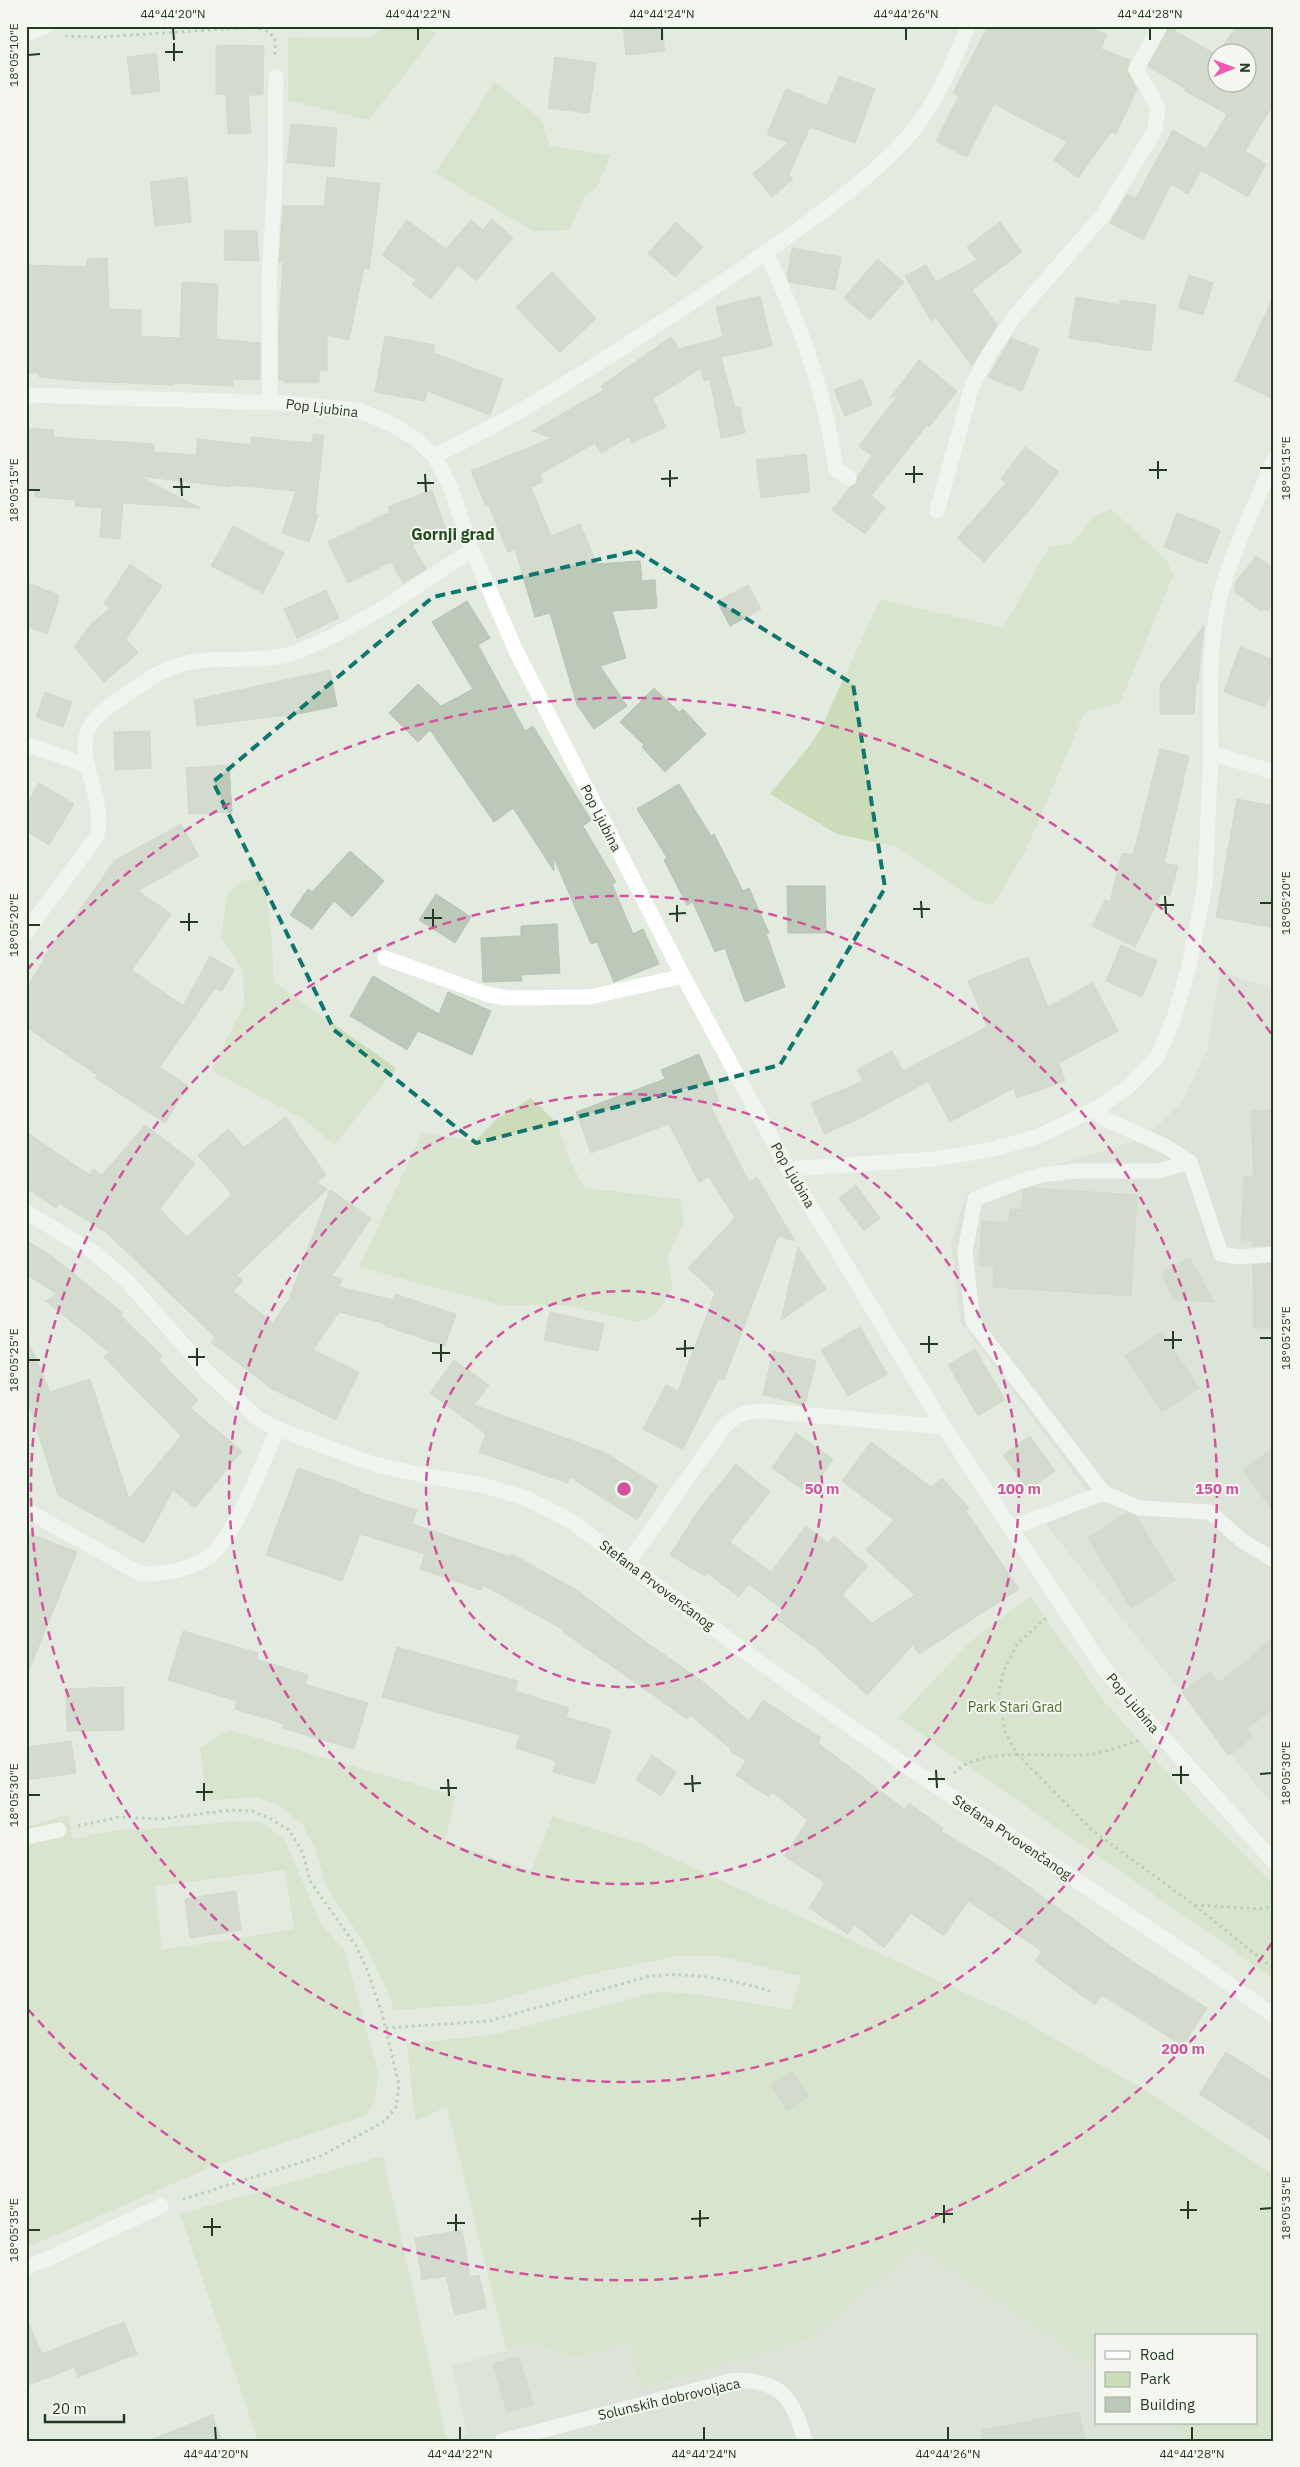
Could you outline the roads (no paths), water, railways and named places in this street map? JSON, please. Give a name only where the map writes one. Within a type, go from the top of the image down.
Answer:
[{"type":"street","points":[[434,456],[485,432],[598,363],[766,253],[845,194],[889,156],[912,132],[951,69],[968,26]]},
{"type":"street","points":[[937,510],[972,386],[989,354],[1014,317],[1103,215],[1155,130],[1158,107],[1136,69],[1160,26]]},
{"type":"street","points":[[26,34],[45,27]]},
{"type":"street","points":[[270,402],[269,278],[275,179],[276,77]]},
{"type":"street","points":[[766,253],[794,310],[820,384],[836,469],[849,478]]},
{"type":"street","name":"Pop Ljubina","points":[[26,395],[270,402],[358,410],[389,423],[416,440],[434,456],[450,486],[472,550],[516,651],[683,976],[788,1168],[944,1427],[1102,1666],[1132,1703],[1274,1862]]},
{"type":"street","points":[[788,1168],[935,1159],[994,1149],[1039,1136],[1097,1108],[1126,1088],[1158,1056],[1174,1018],[1189,966],[1205,884],[1211,753],[1210,699],[1214,630],[1226,576],[1274,459]]},
{"type":"street","points":[[26,932],[97,836],[100,823],[98,805],[85,746],[86,734],[90,725],[102,712],[167,669],[190,662],[272,657],[297,652],[382,609],[472,550]]},
{"type":"street","points":[[26,744],[88,765]]},
{"type":"street","points":[[1211,753],[1274,772]]},
{"type":"street","points":[[385,958],[489,995],[509,998],[590,997],[683,976]]},
{"type":"street","points":[[1097,1108],[1103,1118],[1167,1147],[1190,1162],[1221,1254],[1239,1258],[1274,1254]]},
{"type":"street","points":[[1190,1162],[1158,1172],[1076,1171],[1042,1175],[975,1199],[964,1252],[973,1322],[1104,1493],[1140,1508],[1210,1512],[1241,1540],[1274,1560]]},
{"type":"street","name":"Stefana Prvovenčanog","points":[[26,1212],[96,1254],[127,1281],[210,1375],[260,1420],[278,1429],[373,1464],[427,1476],[482,1485],[528,1498],[572,1521],[748,1654],[905,1765],[1194,1959],[1274,2016]]},
{"type":"street","points":[[628,1563],[723,1428],[734,1417],[744,1412],[764,1411],[944,1427]]},
{"type":"street","points":[[26,1510],[141,1574],[156,1574],[194,1564],[216,1551],[232,1528],[278,1429]]},
{"type":"street","points":[[1011,1528],[1104,1493]]},
{"type":"street","points":[[26,1837],[60,1830]]},
{"type":"street","points":[[26,2267],[161,2206]]},
{"type":"street","name":"Solunskih dobrovoljaca","points":[[502,2441],[734,2380],[757,2380],[777,2387],[791,2403],[805,2441]]},
{"type":"district","name":"Gornji grad","points":[[453,534]]},
{"type":"park label","name":"Park Stari Grad","points":[[1015,1707]]}]
